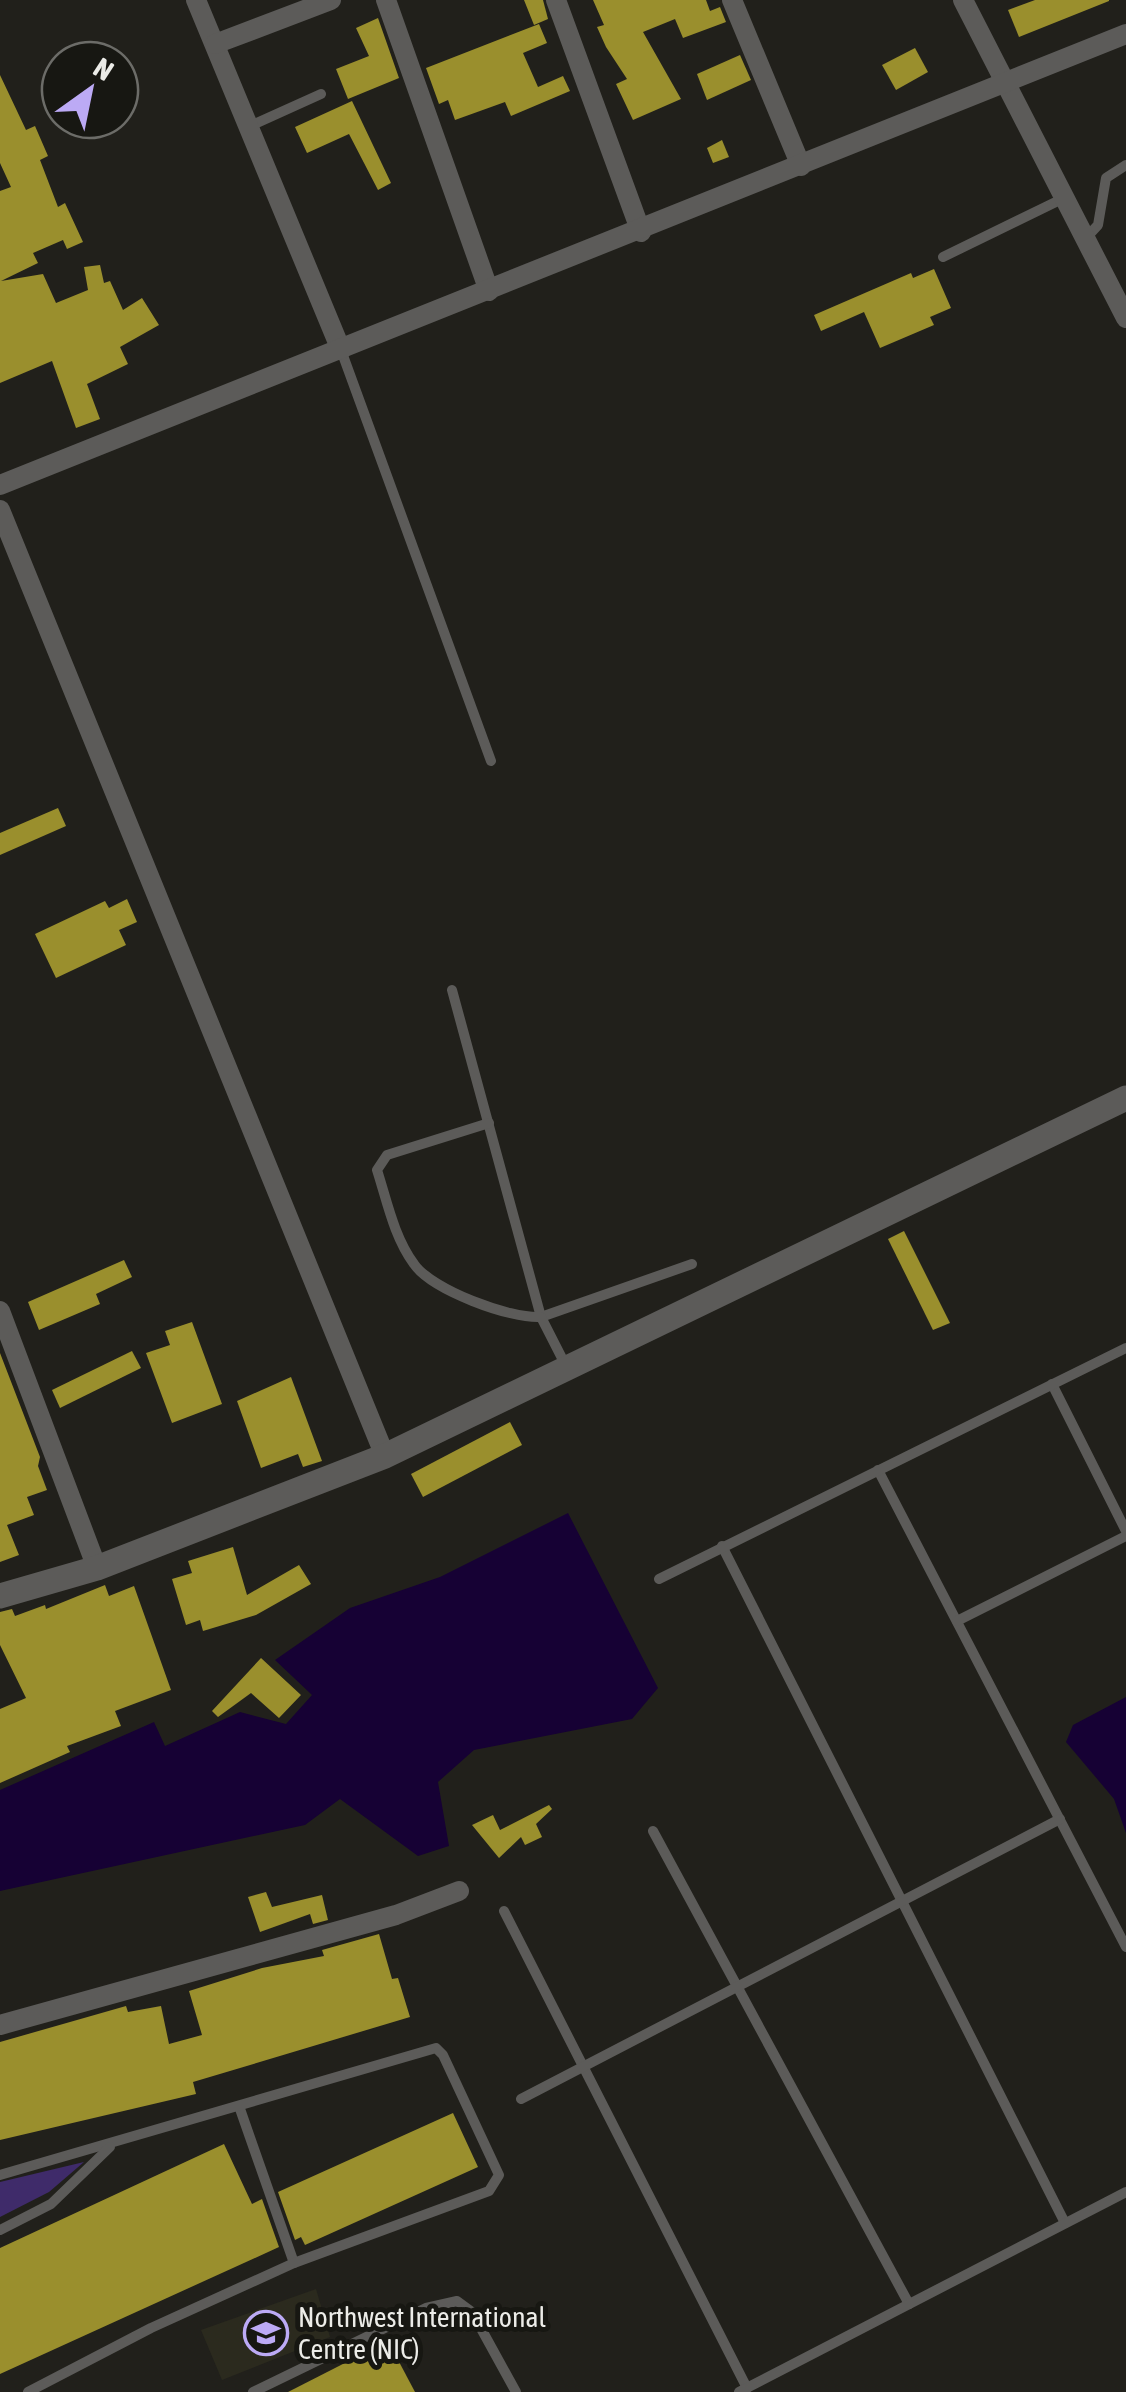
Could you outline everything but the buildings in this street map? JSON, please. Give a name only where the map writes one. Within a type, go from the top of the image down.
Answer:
[{"type":"street","points":[[196,0],[341,350]]},
{"type":"street","points":[[215,44],[331,0]]},
{"type":"street","points":[[386,0],[488,291]]},
{"type":"street","points":[[556,0],[641,232]]},
{"type":"street","points":[[732,0],[801,166]]},
{"type":"street","points":[[963,0],[1126,318]]},
{"type":"street","points":[[0,485],[641,232],[1126,34]]},
{"type":"street","points":[[0,510],[385,1456]]},
{"type":"street","points":[[0,1596],[97,1568],[385,1456],[1126,1098]]},
{"type":"street","points":[[0,1311],[97,1568]]},
{"type":"street","points":[[0,2025],[396,1915],[459,1891]]},
{"type":"lane","points":[[247,127],[321,94]]},
{"type":"lane","points":[[1085,239],[1098,225],[1102,185],[1115,169],[1126,165]]},
{"type":"lane","points":[[944,257],[1064,198]]},
{"type":"lane","points":[[341,350],[491,761]]},
{"type":"lane","points":[[452,990],[540,1318],[566,1367]]},
{"type":"lane","points":[[490,1123],[387,1155],[377,1170],[397,1233],[415,1267],[491,1308],[540,1318],[692,1264]]},
{"type":"lane","points":[[658,1579],[1126,1348]]},
{"type":"lane","points":[[956,1621],[1126,1533],[1052,1384]]},
{"type":"lane","points":[[878,1470],[1126,1947]]},
{"type":"lane","points":[[722,1546],[1064,2224]]},
{"type":"lane","points":[[520,2099],[1060,1819]]},
{"type":"lane","points":[[654,1831],[910,2304]]},
{"type":"lane","points":[[504,1912],[743,2390],[1126,2192]]},
{"type":"lane","points":[[0,2176],[436,2048],[443,2055],[498,2175],[497,2184],[488,2190],[294,2263],[152,2328],[28,2392]]},
{"type":"lane","points":[[239,2106],[294,2263]]},
{"type":"lane","points":[[0,2230],[50,2204],[111,2146]]},
{"type":"lane","points":[[253,2392],[426,2308],[456,2302],[479,2322],[516,2392]]},
{"type":"shaded area","points":[[568,1513],[658,1688],[632,1719],[474,1750],[438,1782],[449,1846],[418,1856],[340,1799],[305,1825],[0,1891],[0,1790],[154,1722],[165,1746],[240,1712],[286,1724],[312,1695],[275,1660],[350,1608],[440,1577]]},
{"type":"shaded area","points":[[1126,1697],[1126,1833],[1114,1799],[1066,1742],[1073,1725]]},
{"type":"shaded area","points":[[84,2162],[49,2192],[0,2217],[0,2182]]},
{"type":"shaded area","name":"Northwest International Centre (NIC)","points":[[316,2289],[330,2337],[222,2380],[201,2330]]},
{"type":"place","name":"Northwest International Centre (NIC)","points":[[266,2333]]}]
